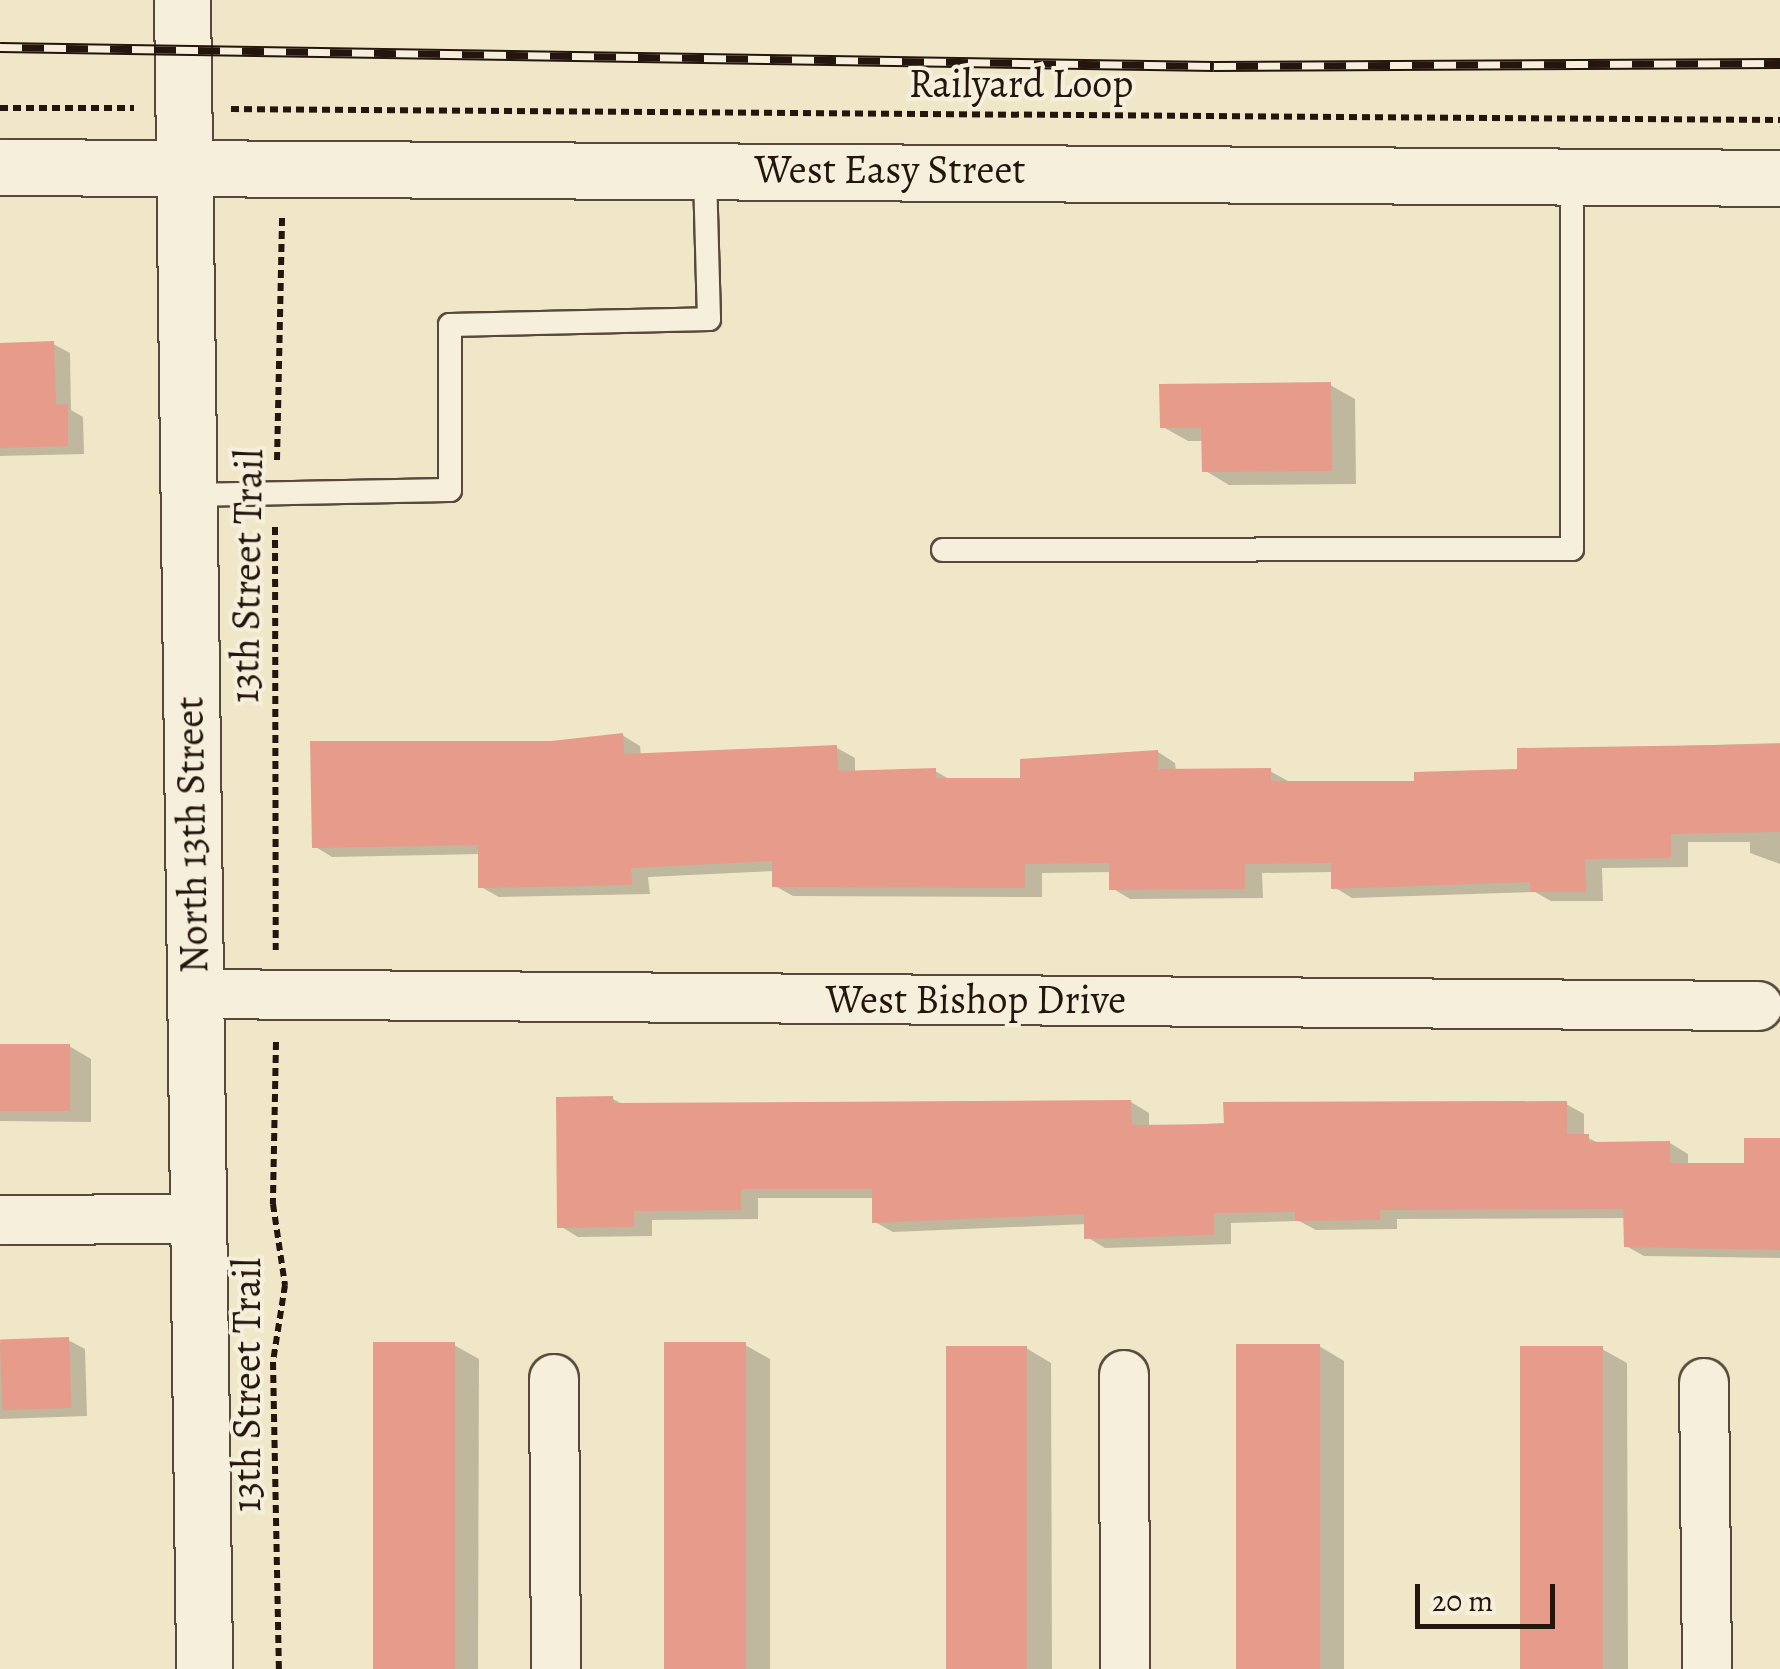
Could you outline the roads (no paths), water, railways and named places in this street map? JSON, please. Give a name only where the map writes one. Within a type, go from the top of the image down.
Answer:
[{"type":"street","name":"North 13th Street","points":[[182,0],[195,1219],[204,1669]]},
{"type":"street","name":"West Easy Street","points":[[0,166],[1780,178]]},
{"type":"street","name":"West Bishop Drive","points":[[194,994],[1758,1006]]},
{"type":"street","points":[[0,1220],[195,1219]]},
{"type":"street","points":[[1124,1375],[1126,1669]]},
{"type":"street","points":[[554,1379],[556,1669]]},
{"type":"street","points":[[1704,1383],[1706,1669]]},
{"type":"lane","points":[[188,495],[450,490],[450,325],[709,319],[705,168]]},
{"type":"lane","points":[[943,550],[1572,549],[1572,175]]},
{"type":"railway","points":[[0,47],[1214,66],[1780,63]]}]
